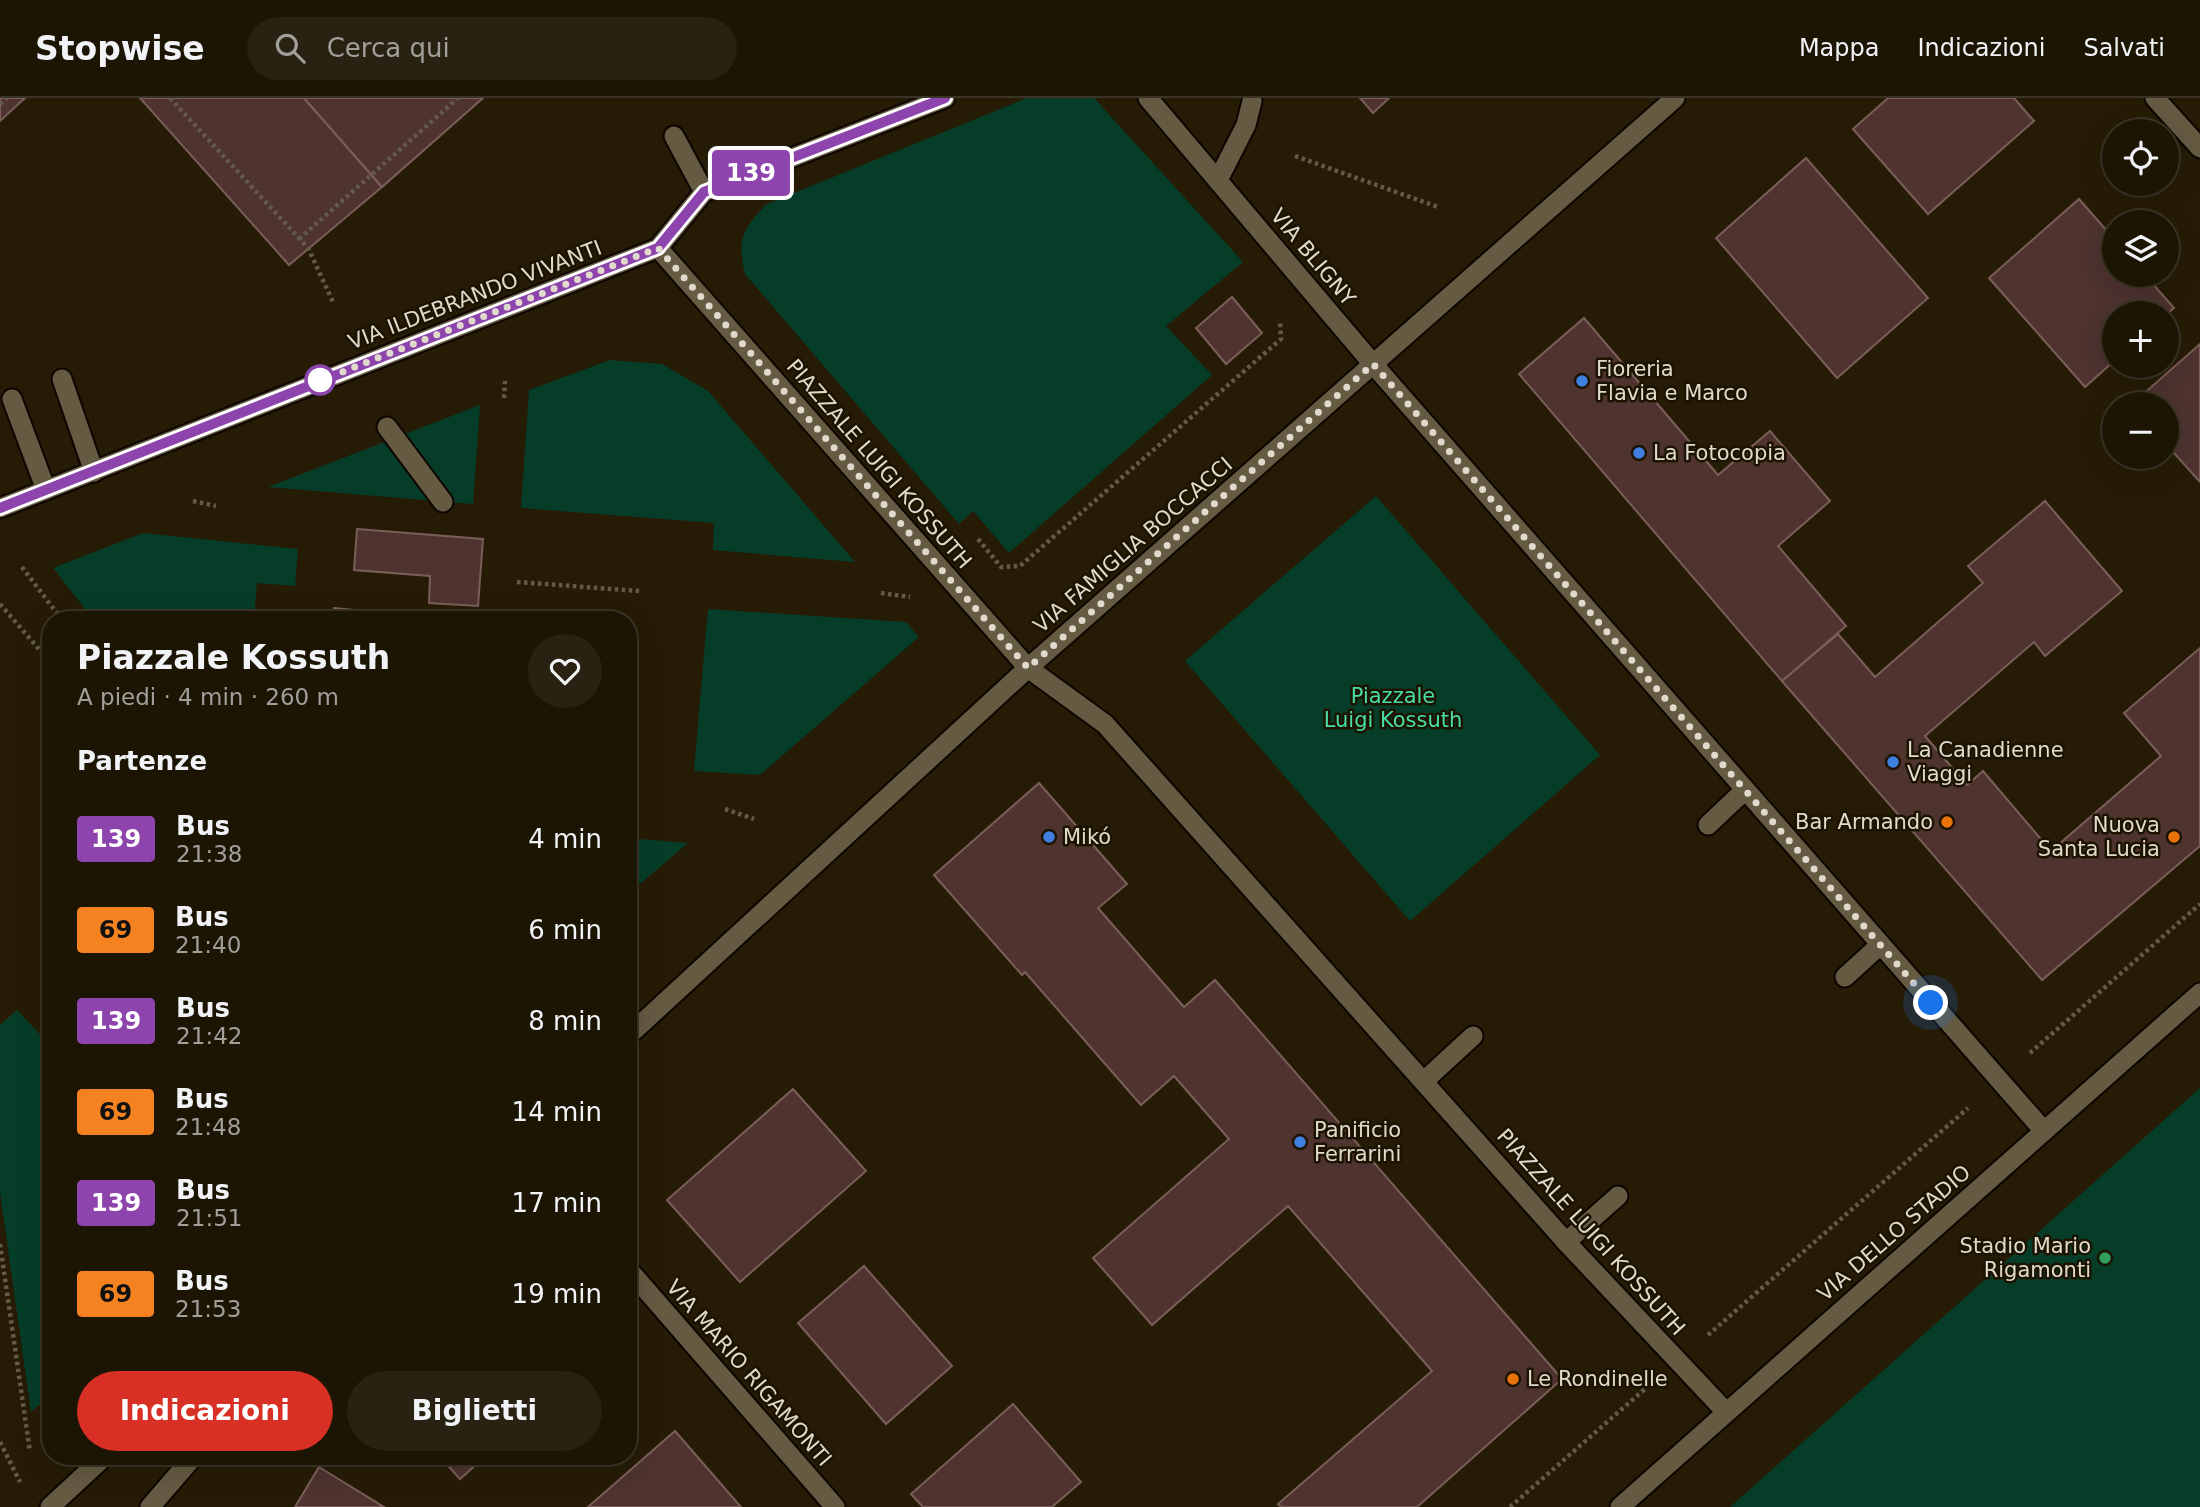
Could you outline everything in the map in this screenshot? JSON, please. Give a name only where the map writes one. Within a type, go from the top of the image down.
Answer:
[{"type":"street","name":"VIA ILDEBRANDO VIVANTI","points":[[0,508],[658,248],[704,192],[945,98]]},
{"type":"street","name":"VIA BLIGNY","points":[[1149,98],[1373,364]]},
{"type":"street","name":"VIA FAMIGLIA BOCCACCI","points":[[637,1028],[1028,668],[1675,98]]},
{"type":"street","points":[[2155,98],[2200,148]]},
{"type":"street","points":[[1218,180],[1246,125],[1252,100]]},
{"type":"street","points":[[674,136],[704,192]]},
{"type":"street","name":"PIAZZALE LUIGI KOSSUTH","points":[[658,248],[1028,668],[1105,724],[1566,1242],[1726,1412]]},
{"type":"street","points":[[1373,364],[2044,1131]]},
{"type":"street","points":[[62,379],[93,471]]},
{"type":"street","points":[[12,399],[46,490]]},
{"type":"street","points":[[387,426],[443,502]]},
{"type":"street","points":[[1708,825],[1745,790]]},
{"type":"street","points":[[1845,977],[1880,945]]},
{"type":"street","name":"VIA DELLO STADIO","points":[[1620,1507],[2200,993]]},
{"type":"street","points":[[1424,1081],[1473,1036]]},
{"type":"street","points":[[1566,1242],[1618,1196]]},
{"type":"street","name":"VIA MARIO RIGAMONTI","points":[[637,1279],[835,1507]]},
{"type":"street","points":[[50,1507],[95,1465]]},
{"type":"street","points":[[150,1507],[186,1465]]},
{"type":"path","points":[[0,104],[7,98]]},
{"type":"path","points":[[170,98],[308,248],[333,302]]},
{"type":"path","points":[[299,239],[458,98]]},
{"type":"path","points":[[1295,156],[1438,207]]},
{"type":"path","points":[[978,539],[1001,567],[1020,566],[1281,339],[1282,322],[1274,314]]},
{"type":"path","points":[[504,398],[505,381]]},
{"type":"path","points":[[193,501],[216,506]]},
{"type":"path","points":[[22,567],[55,611]]},
{"type":"path","points":[[517,582],[639,591]]},
{"type":"path","points":[[881,593],[911,597]]},
{"type":"path","points":[[0,604],[42,653]]},
{"type":"path","points":[[725,809],[754,819]]},
{"type":"path","points":[[1510,1507],[2200,904]]},
{"type":"path","points":[[0,1244],[30,1452]]},
{"type":"path","points":[[0,1442],[10,1459]]},
{"type":"green space","points":[[1027,98],[1094,98],[1243,262],[1166,326],[1212,375],[1009,553],[973,511],[959,524],[745,274],[742,243],[747,228],[767,204]]},
{"type":"green space","points":[[610,360],[662,364],[708,391],[855,562],[713,550],[714,523],[521,508],[529,390]]},
{"type":"green space","points":[[480,405],[473,504],[268,487]]},
{"type":"green space","name":"Piazzale Luigi Kossuth","points":[[1376,496],[1600,755],[1410,921],[1185,661]]},
{"type":"green space","points":[[143,533],[298,549],[295,586],[257,583],[255,611],[87,611],[53,568]]},
{"type":"green space","points":[[708,609],[906,622],[919,637],[760,775],[694,771]]},
{"type":"green space","points":[[637,839],[688,843],[637,886]]},
{"type":"green space","points":[[17,1010],[42,1036],[42,1403],[31,1412],[0,1192],[0,1025]]},
{"type":"green space","name":"Stadio Mario Rigamonti","points":[[2200,1088],[2200,1507],[1730,1507]]},
{"type":"building","points":[[0,98],[25,98],[0,121]]},
{"type":"building","points":[[140,98],[304,98],[382,187],[289,265]]},
{"type":"building","points":[[304,98],[483,98],[382,187]]},
{"type":"building","points":[[1360,98],[1389,98],[1373,113]]},
{"type":"building","points":[[1888,98],[2014,98],[2034,121],[1928,214],[1853,129]]},
{"type":"building","points":[[1806,158],[1928,298],[1837,378],[1716,238]]},
{"type":"building","points":[[2079,199],[2102,225],[2102,287],[2156,287],[2168,301],[2102,301],[2102,372],[2085,387],[1989,278]]},
{"type":"building","points":[[1232,297],[1262,333],[1226,364],[1196,328]]},
{"type":"building","points":[[1584,318],[1718,475],[1770,431],[1830,501],[1778,546],[1846,626],[1782,681],[1519,374]]},
{"type":"building","points":[[2200,344],[2200,482],[2179,459],[2179,392],[2146,392],[2161,378],[2179,378],[2179,363]]},
{"type":"building","points":[[2045,501],[2122,591],[2045,656],[2034,642],[1925,736],[1967,785],[1983,771],[2051,851],[2161,756],[2124,713],[2200,648],[2200,846],[2042,980],[1782,681],[1838,634],[1875,677],[1983,583],[1968,566]]},
{"type":"building","points":[[357,529],[483,539],[478,606],[429,603],[430,576],[354,570]]},
{"type":"building","points":[[334,608],[364,611],[334,611]]},
{"type":"building","points":[[1039,783],[1127,884],[1098,908],[1184,1007],[1215,980],[1562,1379],[1417,1507],[1281,1507],[1278,1504],[1432,1371],[1288,1206],[1152,1325],[1093,1258],[1229,1139],[1174,1076],[1141,1105],[1025,972],[1022,975],[934,875]]},
{"type":"building","points":[[793,1089],[866,1171],[740,1282],[667,1200]]},
{"type":"building","points":[[864,1266],[952,1366],[886,1424],[798,1323]]},
{"type":"building","points":[[1013,1404],[1081,1482],[1052,1507],[923,1507],[911,1494]]},
{"type":"building","points":[[675,1431],[741,1507],[588,1507]]},
{"type":"building","points":[[447,1465],[476,1465],[460,1479]]},
{"type":"building","points":[[319,1467],[384,1507],[295,1507]]},
{"type":"bus line","name":"139","points":[[0,508],[658,248],[704,192],[945,98]]},
{"type":"place","name":"Fioreria Flavia e Marco","points":[[1582,381]]},
{"type":"place","name":"La Fotocopia","points":[[1639,453]]},
{"type":"place","name":"La Canadienne Viaggi","points":[[1893,762]]},
{"type":"place","name":"Bar Armando","points":[[1947,822]]},
{"type":"place","name":"Mikó","points":[[1049,837]]},
{"type":"place","name":"Nuova Santa Lucia","points":[[2174,837]]},
{"type":"place","name":"Panificio Ferrarini","points":[[1300,1142]]},
{"type":"place","name":"Stadio Mario Rigamonti","points":[[2105,1258]]},
{"type":"place","name":"Le Rondinelle","points":[[1513,1379]]},
{"type":"route","points":[[320,380],[314,383],[658,248],[1028,668],[1373,364],[1931,1003]]}]
